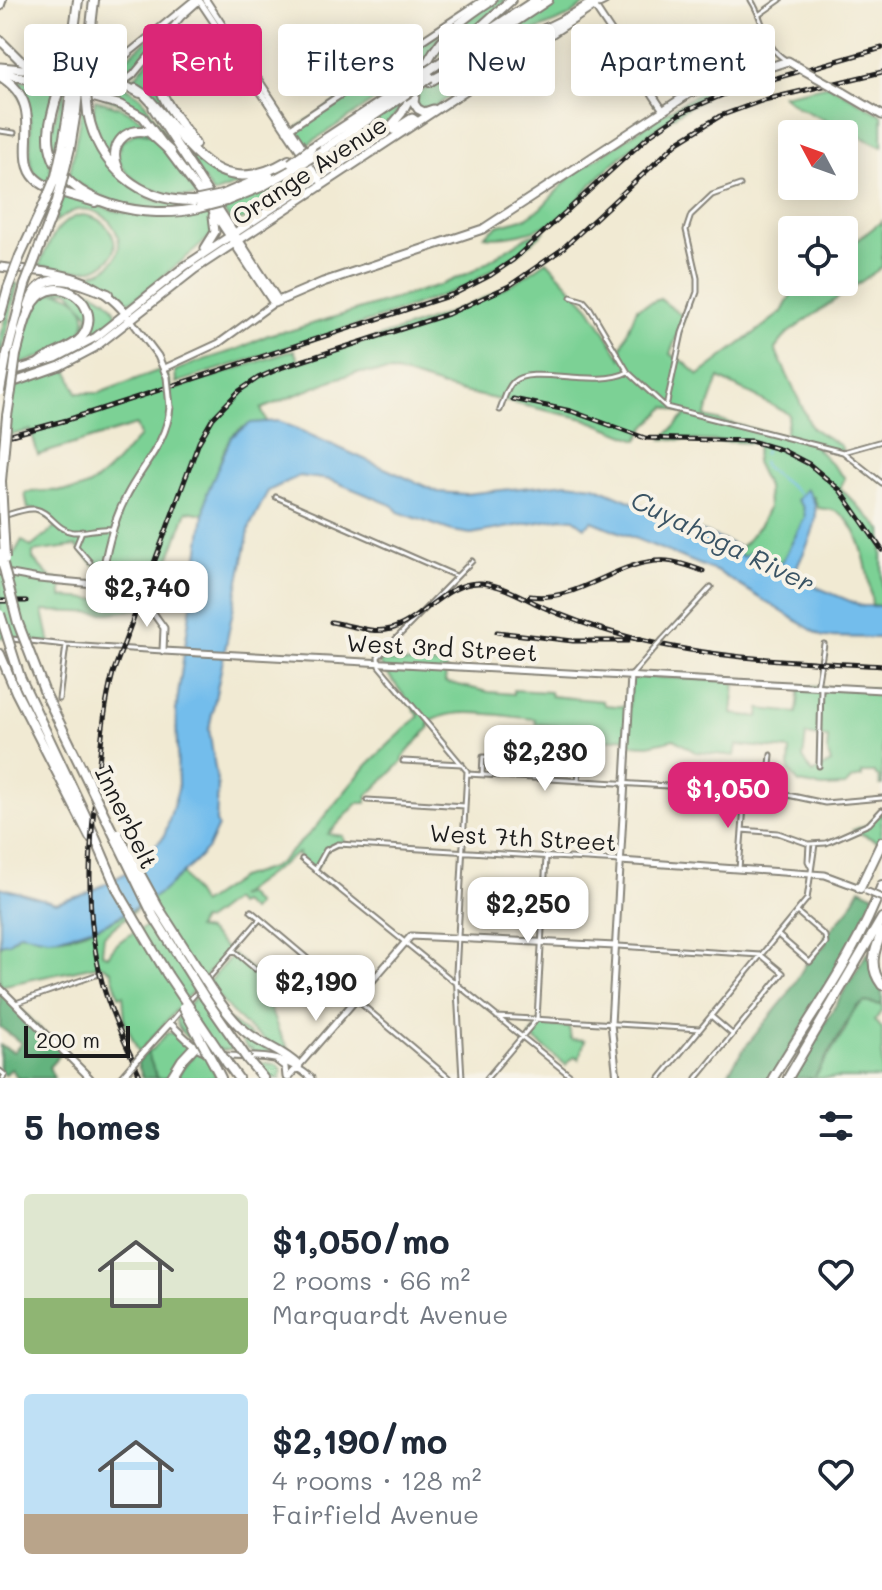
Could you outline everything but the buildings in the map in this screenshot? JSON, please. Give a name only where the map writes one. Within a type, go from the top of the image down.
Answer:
[{"type":"highway","points":[[78,0],[78,24]]},
{"type":"highway","points":[[85,24],[92,0]]},
{"type":"highway","points":[[484,24],[511,0]]},
{"type":"highway","points":[[499,24],[536,0]]},
{"type":"highway","points":[[312,150],[343,137],[548,0]]},
{"type":"highway","points":[[426,79],[565,20],[597,2]]},
{"type":"highway","points":[[86,96],[88,113],[102,151],[116,171],[161,198],[198,201],[224,198],[292,164],[439,63]]},
{"type":"highway","points":[[0,72],[16,88],[24,105],[28,124],[29,165],[37,179],[98,203],[125,209],[164,214],[198,201]]},
{"type":"highway","points":[[136,89],[209,164],[227,175],[245,177],[292,164]]},
{"type":"highway","points":[[57,96],[48,136],[55,162],[69,180],[90,195],[125,209]]},
{"type":"highway","points":[[7,580],[1,458],[13,355],[25,285],[57,201],[74,96]]},
{"type":"highway","points":[[165,96],[209,164]]},
{"type":"highway","points":[[130,182],[114,160],[116,146],[124,135],[136,130],[149,132],[171,152]]},
{"type":"highway","points":[[0,317],[20,256],[66,146]]},
{"type":"highway","points":[[13,355],[31,298],[41,284],[53,280],[72,281],[108,294]]},
{"type":"highway","points":[[0,389],[36,299],[51,290],[71,292],[86,308],[88,318],[85,331],[73,344],[39,363]]},
{"type":"highway","name":"Innerbelt","points":[[0,553],[31,659],[105,820],[154,917],[208,995],[239,1047],[263,1078]]},
{"type":"highway","name":"Innerbelt","points":[[0,614],[20,677],[118,891],[167,974],[238,1078]]},
{"type":"highway","points":[[0,635],[20,677]]},
{"type":"highway","points":[[0,654],[34,729],[101,855]]},
{"type":"highway","points":[[863,889],[882,842]]},
{"type":"highway","points":[[773,1078],[846,959],[882,885]]},
{"type":"highway","points":[[788,1078],[882,918]]},
{"type":"highway","points":[[882,932],[873,965],[882,985]]},
{"type":"highway","points":[[167,974],[221,1078]]},
{"type":"highway","points":[[208,995],[245,1031],[289,1057],[298,1066]]},
{"type":"highway","points":[[171,1078],[195,1046]]},
{"type":"main road","points":[[0,6],[2,0]]},
{"type":"main road","name":"Orange Avenue","points":[[129,317],[252,221],[307,186],[322,180],[333,168],[379,138],[399,118],[426,79],[429,56],[444,35],[492,0]]},
{"type":"main road","name":"Orange Avenue","points":[[555,30],[597,2]]},
{"type":"main road","points":[[0,40],[24,63]]},
{"type":"main road","points":[[127,85],[136,89],[157,115],[276,302],[332,279],[488,226],[693,91],[788,61],[882,115]]},
{"type":"main road","points":[[0,72],[24,71]]},
{"type":"main road","points":[[0,72],[24,78]]},
{"type":"main road","points":[[426,79],[414,103],[418,109],[424,112],[452,96]]},
{"type":"main road","points":[[89,96],[135,111],[153,127],[171,152],[198,201],[214,218],[216,230],[212,241],[196,259]]},
{"type":"main road","name":"Orange Avenue","points":[[129,317],[196,259],[234,238],[456,96]]},
{"type":"main road","points":[[379,138],[410,119],[418,122]]},
{"type":"main road","points":[[312,150],[321,167],[333,168]]},
{"type":"main road","points":[[307,186],[312,150]]},
{"type":"main road","points":[[198,201],[234,238]]},
{"type":"main road","points":[[226,220],[240,224],[252,221]]},
{"type":"main road","points":[[0,267],[81,278],[108,294],[129,317]]},
{"type":"main road","points":[[0,375],[84,344],[129,317]]},
{"type":"main road","points":[[0,389],[72,360],[99,345],[129,317]]},
{"type":"street","points":[[198,0],[288,129],[312,150],[322,180]]},
{"type":"street","points":[[177,24],[198,0]]},
{"type":"street","points":[[127,53],[198,0]]},
{"type":"street","points":[[206,0],[288,129]]},
{"type":"street","points":[[288,129],[483,0]]},
{"type":"street","points":[[751,0],[760,14],[771,49],[788,61]]},
{"type":"street","points":[[760,14],[780,0]]},
{"type":"street","points":[[597,2],[663,110]]},
{"type":"street","points":[[127,79],[143,63]]},
{"type":"street","points":[[0,131],[14,133]]},
{"type":"street","points":[[666,407],[682,333],[697,292],[697,278],[686,230],[691,215],[712,195],[740,185]]},
{"type":"street","points":[[571,297],[584,301],[628,372],[666,407],[843,452],[882,483]]},
{"type":"street","points":[[165,368],[219,343],[276,302]]},
{"type":"street","points":[[101,582],[113,530],[128,493],[162,439],[170,407],[165,368],[129,317]]},
{"type":"street","points":[[500,410],[508,388],[520,376],[530,374],[603,380],[628,372]]},
{"type":"street","points":[[843,452],[882,441]]},
{"type":"street","points":[[276,497],[458,577]]},
{"type":"street","points":[[0,517],[33,509],[40,510],[65,530],[113,530]]},
{"type":"street","points":[[82,531],[76,546],[90,562]]},
{"type":"street","points":[[462,1078],[457,937],[467,774],[462,764],[416,712],[378,657],[472,561]]},
{"type":"street","points":[[0,572],[39,579],[123,585],[140,595],[164,628],[163,651]]},
{"type":"street","points":[[617,1078],[611,1024],[631,676],[711,587]]},
{"type":"street","name":"West 3rd Street","points":[[0,635],[66,645],[882,690]]},
{"type":"street","points":[[819,766],[819,687],[824,644]]},
{"type":"street","points":[[59,699],[66,645]]},
{"type":"street","points":[[578,781],[581,745]]},
{"type":"street","points":[[767,793],[771,755]]},
{"type":"street","points":[[482,775],[483,757],[546,761],[546,779]]},
{"type":"street","points":[[403,761],[462,764]]},
{"type":"street","points":[[467,774],[767,793],[825,803],[882,798]]},
{"type":"street","points":[[739,869],[745,793]]},
{"type":"street","points":[[367,800],[465,806]]},
{"type":"street","points":[[742,830],[778,833],[812,844],[832,841],[869,824],[882,810]]},
{"type":"street","name":"West 7th Street","points":[[315,870],[326,850],[338,844],[739,869],[810,870],[882,898]]},
{"type":"street","points":[[660,1078],[797,912],[808,894],[814,861],[812,844]]},
{"type":"street","points":[[487,1078],[537,1019],[546,857]]},
{"type":"street","points":[[302,859],[573,1078]]},
{"type":"street","points":[[251,911],[449,1078]]},
{"type":"street","points":[[778,935],[810,962],[820,952],[826,943],[825,936],[797,912]]},
{"type":"street","points":[[121,1078],[260,919]]},
{"type":"street","points":[[287,1078],[404,943],[417,934],[761,955],[783,973],[697,1078]]},
{"type":"street","points":[[233,950],[255,969]]},
{"type":"street","points":[[16,1004],[96,975]]},
{"type":"street","points":[[0,988],[90,1078]]},
{"type":"street","points":[[711,1016],[733,1034]]},
{"type":"street","points":[[497,1017],[700,1029]]},
{"type":"street","points":[[170,1023],[195,1046],[214,1053],[278,1058],[298,1066],[311,1078]]},
{"type":"street","points":[[259,1056],[281,1063],[286,1069],[287,1078]]},
{"type":"street","points":[[0,1071],[4,1077]]},
{"type":"green space","points":[[497,0],[507,0],[478,24],[463,24]]},
{"type":"green space","points":[[559,0],[585,0],[587,3],[568,17],[551,24],[523,24]]},
{"type":"green space","points":[[439,33],[423,66],[423,43]]},
{"type":"green space","points":[[143,44],[143,59],[127,79],[127,58]]},
{"type":"green space","points":[[143,67],[143,91],[130,83]]},
{"type":"green space","points":[[10,79],[24,81],[24,96],[53,96],[45,128],[51,170],[49,183],[34,172],[29,114]]},
{"type":"green space","points":[[439,81],[439,96],[451,96],[426,109],[417,106],[417,96],[423,96],[423,90]]},
{"type":"green space","points":[[829,85],[882,115],[882,147],[858,136],[858,120],[825,120],[797,107],[782,95]]},
{"type":"green space","points":[[127,88],[141,97],[195,179],[149,119],[140,111],[103,97],[127,96]]},
{"type":"green space","points":[[62,96],[65,96],[56,156],[50,135]]},
{"type":"green space","points":[[149,96],[167,96],[181,130]]},
{"type":"green space","points":[[344,96],[381,96],[307,145],[296,129]]},
{"type":"green space","points":[[695,96],[703,96],[634,146],[555,221],[520,234],[484,236],[497,226],[526,218],[541,208],[572,175]]},
{"type":"green space","points":[[95,100],[128,111],[155,132],[128,131],[111,158],[95,123]]},
{"type":"green space","points":[[407,100],[385,127],[333,164],[324,165],[317,160]]},
{"type":"green space","points":[[82,107],[101,147],[130,184],[152,199],[187,207],[156,210],[125,205],[96,194],[69,177]]},
{"type":"green space","points":[[163,119],[210,167],[221,174],[248,181],[213,194]]},
{"type":"green space","points":[[137,132],[153,135],[198,196],[176,196],[152,189],[123,168],[118,158],[121,142]]},
{"type":"green space","points":[[305,168],[307,177],[304,183],[243,220],[230,220],[220,207],[262,192]]},
{"type":"green space","points":[[63,194],[117,211],[152,216],[208,210],[212,222],[211,235],[133,300],[124,302],[108,286],[87,275],[105,269],[114,260],[118,250],[115,229],[109,220],[89,210],[74,211],[55,222]]},
{"type":"green space","points":[[73,217],[93,217],[110,230],[115,247],[112,256],[106,263],[89,269],[39,266],[60,227]]},
{"type":"green space","points":[[882,221],[882,267],[858,284],[858,240]]},
{"type":"green space","points":[[545,231],[522,251],[465,287],[383,317],[176,383],[175,371],[182,368],[273,333],[289,331],[443,284],[473,271],[528,236]]},
{"type":"green space","points":[[547,261],[590,308],[621,358],[622,346],[637,308],[660,299],[684,317],[670,354],[699,375],[782,312],[790,296],[841,296],[788,333],[775,349],[812,428],[841,446],[843,452],[814,446],[845,478],[840,488],[882,530],[882,606],[872,605],[863,554],[853,528],[837,512],[818,508],[814,497],[803,507],[806,517],[782,562],[775,565],[749,553],[743,558],[737,552],[760,525],[768,508],[767,487],[755,462],[758,443],[662,439],[687,414],[666,407],[645,428],[638,440],[585,419],[450,389],[396,372],[356,373],[261,409],[267,422],[236,432],[222,456],[204,514],[187,511],[164,573],[143,597],[150,608],[108,613],[43,611],[50,643],[0,637],[0,557],[11,559],[22,540],[31,547],[57,526],[41,510],[28,509],[25,493],[85,487],[103,476],[140,436],[136,425],[38,455],[31,430],[7,436],[11,388],[68,370],[77,393],[99,393],[165,368],[172,390],[294,350],[299,362],[459,309],[490,295]],"holes":[[[719,378],[789,414],[785,437],[705,417]],[[76,546],[102,573],[101,582],[127,587],[117,598],[62,597],[62,580],[52,579],[33,559],[33,552]]]},
{"type":"green space","points":[[14,283],[18,284],[0,359],[0,337]]},
{"type":"green space","points":[[64,283],[103,297],[117,316],[83,341],[89,315],[69,290],[34,295],[45,285]]},
{"type":"green space","points":[[52,292],[68,295],[80,304],[85,317],[84,327],[67,345],[18,365],[31,314],[36,305]]},
{"type":"green space","points":[[378,661],[447,665],[445,682],[489,692],[550,692],[551,696],[629,707],[631,676],[735,681],[732,714],[759,717],[760,709],[797,713],[800,686],[882,690],[882,785],[875,773],[862,773],[862,777],[852,779],[845,786],[823,787],[799,783],[789,770],[790,750],[737,745],[735,756],[695,752],[674,739],[649,745],[627,744],[627,737],[597,742],[559,741],[560,726],[536,724],[535,719],[479,713],[450,714],[428,724],[430,727],[403,757],[403,761],[368,795],[366,803],[358,803],[328,834],[343,836],[344,844],[329,847],[315,870],[297,855],[299,852],[237,897],[246,894],[256,905],[251,911],[233,900],[205,921],[201,920],[196,929],[207,931],[228,950],[139,1053],[125,1022],[123,995],[119,996],[111,971],[100,965],[0,986],[0,944],[20,933],[47,937],[77,934],[143,904],[182,873],[201,904],[240,878],[271,868],[313,830],[368,764],[419,716]],"holes":[[[806,735],[828,738],[827,750],[831,763],[812,773],[803,758]],[[146,902],[157,922],[123,939],[108,956],[102,953],[104,935]]]},
{"type":"green space","points":[[882,810],[881,843],[853,830],[869,824]]},
{"type":"green space","points":[[860,888],[879,897],[772,1078],[726,1076],[745,1047],[787,996],[805,965],[826,944],[825,936],[849,909]]},
{"type":"green space","points":[[867,953],[871,956],[874,979],[882,990],[882,1005],[865,1002],[856,1007],[814,1078],[792,1078]]},
{"type":"green space","points":[[233,954],[257,974],[279,1032],[293,1057],[249,1028],[213,990],[199,1001],[232,1050],[198,1044],[179,1027],[176,1019]]},
{"type":"green space","points":[[0,988],[63,1052],[49,1067],[54,1078],[18,1078],[11,1069],[5,1075],[0,1071],[0,1045],[14,1052],[21,1043],[0,1027]]},
{"type":"green space","points":[[865,1002],[882,1005],[882,1011],[874,1021],[882,1028],[882,1078],[814,1078],[845,1030],[853,1011]]},
{"type":"green space","points":[[228,1019],[272,1052],[251,1052],[252,1049],[247,1048]]},
{"type":"green space","points":[[540,1025],[569,1027],[571,1039],[585,1040],[579,1059],[575,1056],[566,1065],[530,1036]]},
{"type":"green space","points":[[167,1033],[173,1033],[192,1049],[171,1078],[157,1078],[147,1052]]},
{"type":"green space","points":[[147,1052],[157,1078],[143,1078],[137,1063]]},
{"type":"green space","points":[[195,1053],[206,1056],[217,1078],[175,1078]]},
{"type":"green space","points":[[257,1062],[279,1065],[281,1077],[269,1078]]},
{"type":"water","name":"Cuyahoga River","points":[[279,421],[438,492],[465,494],[567,483],[594,486],[741,548],[738,552],[743,557],[749,553],[775,565],[782,562],[805,517],[803,507],[797,500],[806,489],[813,499],[815,521],[792,577],[862,606],[882,606],[882,638],[823,637],[718,572],[592,521],[585,527],[574,519],[562,518],[471,534],[452,531],[398,512],[394,506],[331,480],[299,476],[268,491],[250,526],[209,729],[218,787],[218,826],[208,848],[163,891],[105,924],[60,937],[20,933],[9,942],[0,944],[0,887],[56,903],[86,894],[124,874],[164,837],[178,789],[176,709],[207,493],[231,437],[251,423]]},
{"type":"waterway","points":[[764,454],[765,450]]},
{"type":"waterway","points":[[763,461],[765,467],[801,495]]},
{"type":"railway","points":[[0,438],[67,420],[454,294],[513,260],[651,134],[683,112],[734,90],[882,48]]},
{"type":"railway","points":[[141,1078],[110,1006],[96,955],[90,900],[96,790],[104,718],[113,673],[199,442],[213,418],[239,391],[258,378],[283,367],[448,314],[509,286],[561,250],[678,142],[720,116],[764,100],[882,72]]},
{"type":"railway","points":[[513,399],[571,411],[645,438],[751,441],[782,450],[809,464],[840,490],[882,550]]},
{"type":"railway","points":[[530,596],[565,593],[649,562],[667,561],[703,571]]},
{"type":"railway","points":[[331,622],[369,630],[391,629],[414,618],[457,588],[481,583],[505,589],[580,622],[683,649],[749,658],[882,666]]},
{"type":"railway","points":[[0,601],[26,601]]},
{"type":"railway","points":[[497,632],[573,641],[628,641]]}]
